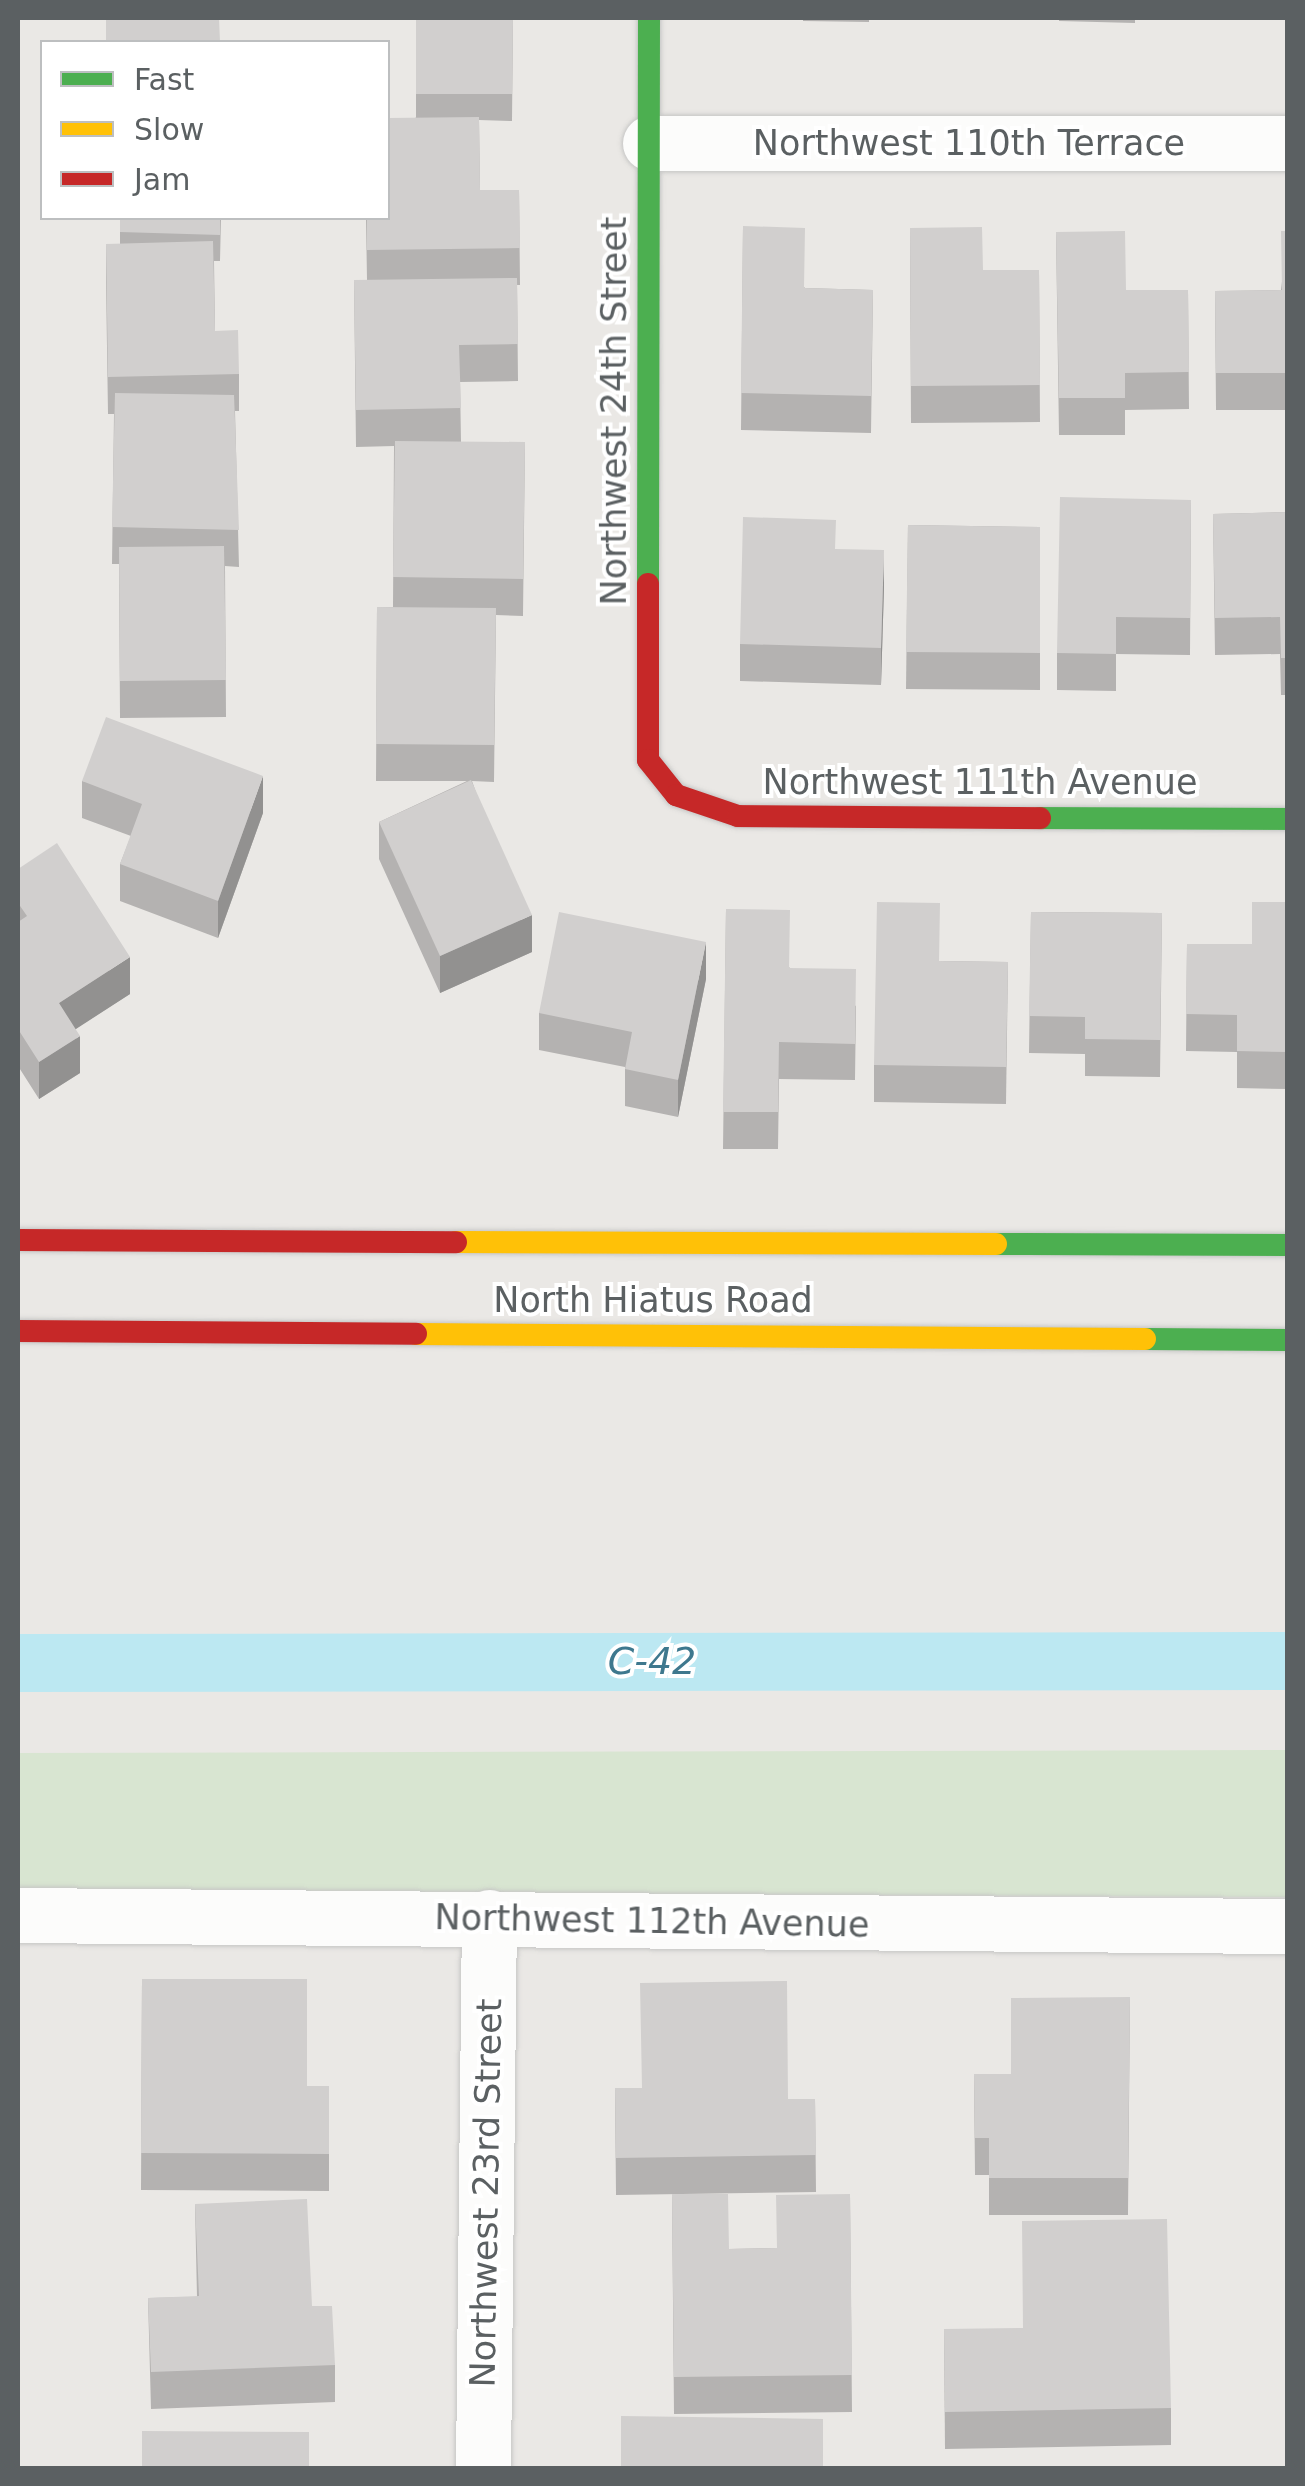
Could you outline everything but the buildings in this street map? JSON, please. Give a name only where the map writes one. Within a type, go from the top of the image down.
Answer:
[{"type":"main road","name":"Northwest 24th Street","points":[[649,18],[648,760],[676,795]]},
{"type":"main road","name":"Northwest 111th Avenue","points":[[676,795],[738,816],[1288,818]]},
{"type":"main road","name":"North Hiatus Road","points":[[18,1240],[1288,1245]]},
{"type":"main road","name":"North Hiatus Road","points":[[18,1331],[1288,1340]]},
{"type":"street","name":"Northwest 110th Terrace","points":[[650,143],[1288,143]]},
{"type":"street","name":"Northwest 112th Avenue","points":[[18,1915],[1288,1926]]},
{"type":"street","name":"Northwest 23rd Street","points":[[483,2468],[489,1918]]},
{"type":"green space","points":[[1287,1750],[1287,1897],[18,1891],[18,1753]]},
{"type":"waterway","name":"C-42","points":[[18,1663],[1288,1661]]},
{"type":"traffic: fast","points":[[648,584],[649,18]]},
{"type":"traffic: fast","points":[[1040,818],[1288,819]]},
{"type":"traffic: fast","points":[[996,1244],[1288,1245]]},
{"type":"traffic: fast","points":[[1145,1339],[1288,1340]]},
{"type":"traffic: slow","points":[[456,1242],[996,1244]]},
{"type":"traffic: slow","points":[[416,1334],[1145,1339]]},
{"type":"traffic: jam","points":[[648,584],[648,760],[676,795],[738,816],[1040,818]]},
{"type":"traffic: jam","points":[[18,1240],[456,1242]]},
{"type":"traffic: jam","points":[[18,1331],[416,1334]]}]
